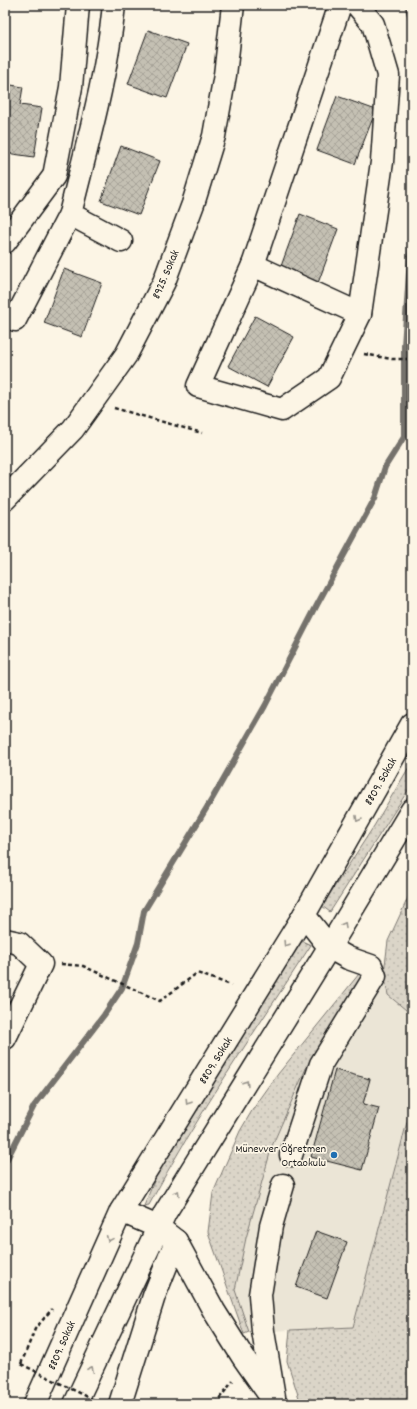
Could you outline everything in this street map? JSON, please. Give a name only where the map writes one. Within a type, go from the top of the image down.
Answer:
[{"type":"street","points":[[5,242],[54,176],[71,87],[78,5]]},
{"type":"street","points":[[15,320],[70,214],[97,101],[111,34],[114,5]]},
{"type":"street","name":"8925. Sokak","points":[[5,499],[73,429],[126,355],[164,282],[193,204],[214,136],[225,75],[234,5]]},
{"type":"street","points":[[340,5],[253,265],[198,386],[282,410],[328,378],[360,314],[382,162],[388,75],[373,24],[357,5]]},
{"type":"street","points":[[70,214],[121,241]]},
{"type":"street","points":[[253,265],[360,314]]},
{"type":"street","name":"8809. Sokak","points":[[35,1404],[121,1211],[304,915],[412,724]]},
{"type":"street","points":[[75,1404],[165,1213],[330,948],[412,810]]},
{"type":"street","points":[[291,1155],[321,1064],[375,976],[371,966],[348,958],[330,948],[304,915]]},
{"type":"street","points":[[5,940],[19,943],[41,964],[5,1038]]},
{"type":"street","points":[[276,1404],[263,1332],[260,1295],[271,1226],[282,1185]]},
{"type":"street","points":[[121,1211],[158,1227],[176,1241],[214,1311],[276,1404]]},
{"type":"street","points":[[120,1404],[154,1296],[176,1241]]},
{"type":"path","points":[[342,351],[392,359],[412,359]]},
{"type":"path","points":[[113,408],[202,433]]},
{"type":"path","points":[[41,964],[83,966],[128,988],[160,1001],[197,973],[231,985]]},
{"type":"path","points":[[52,1309],[36,1329],[20,1364],[102,1404]]},
{"type":"path","points":[[215,1404],[248,1364]]},
{"type":"shaded area","points":[[412,762],[412,784],[330,912],[322,906],[374,826]]},
{"type":"shaded area","points":[[412,889],[412,1015],[388,995],[384,973],[388,941]]},
{"type":"shaded area","points":[[302,941],[311,945],[187,1138],[149,1205],[144,1206],[159,1169]]},
{"type":"shaded area","name":"Münevver Öğretmen Ortaokulu","points":[[384,973],[388,995],[412,1015],[412,1103],[353,1327],[249,1332],[235,1291],[246,1238],[272,1146],[307,1066],[365,974]]},
{"type":"shaded area","points":[[359,974],[365,974],[307,1066],[272,1146],[246,1238],[235,1290],[249,1332],[244,1334],[208,1232],[213,1193],[240,1131],[253,1109],[278,1074]]},
{"type":"shaded area","points":[[412,1103],[412,1404],[301,1404],[287,1361],[290,1330],[353,1327]]},
{"type":"building","points":[[148,30],[187,44],[167,98],[128,84]]},
{"type":"building","points":[[5,84],[23,87],[20,105],[42,108],[34,157],[6,153],[5,161]]},
{"type":"building","points":[[337,96],[376,110],[355,164],[317,150]]},
{"type":"building","points":[[121,146],[160,161],[139,215],[101,201]]},
{"type":"building","points":[[300,214],[338,229],[318,283],[280,269]]},
{"type":"building","points":[[64,269],[102,283],[82,337],[44,323]]},
{"type":"building","points":[[255,316],[294,337],[267,387],[228,366]]},
{"type":"building","points":[[335,1070],[370,1079],[363,1104],[379,1108],[362,1170],[311,1157]]},
{"type":"building","points":[[316,1231],[347,1242],[327,1298],[296,1287]]},
{"type":"waterway","points":[[407,5],[412,22]]},
{"type":"waterway","points":[[5,1163],[34,1106],[104,1015],[122,988],[138,943],[144,911],[212,799],[265,706],[317,605],[375,498],[385,467],[404,437],[404,346],[412,228]]},
{"type":"place","name":"Münevver Öğretmen Ortaokulu","points":[[334,1155]]}]
